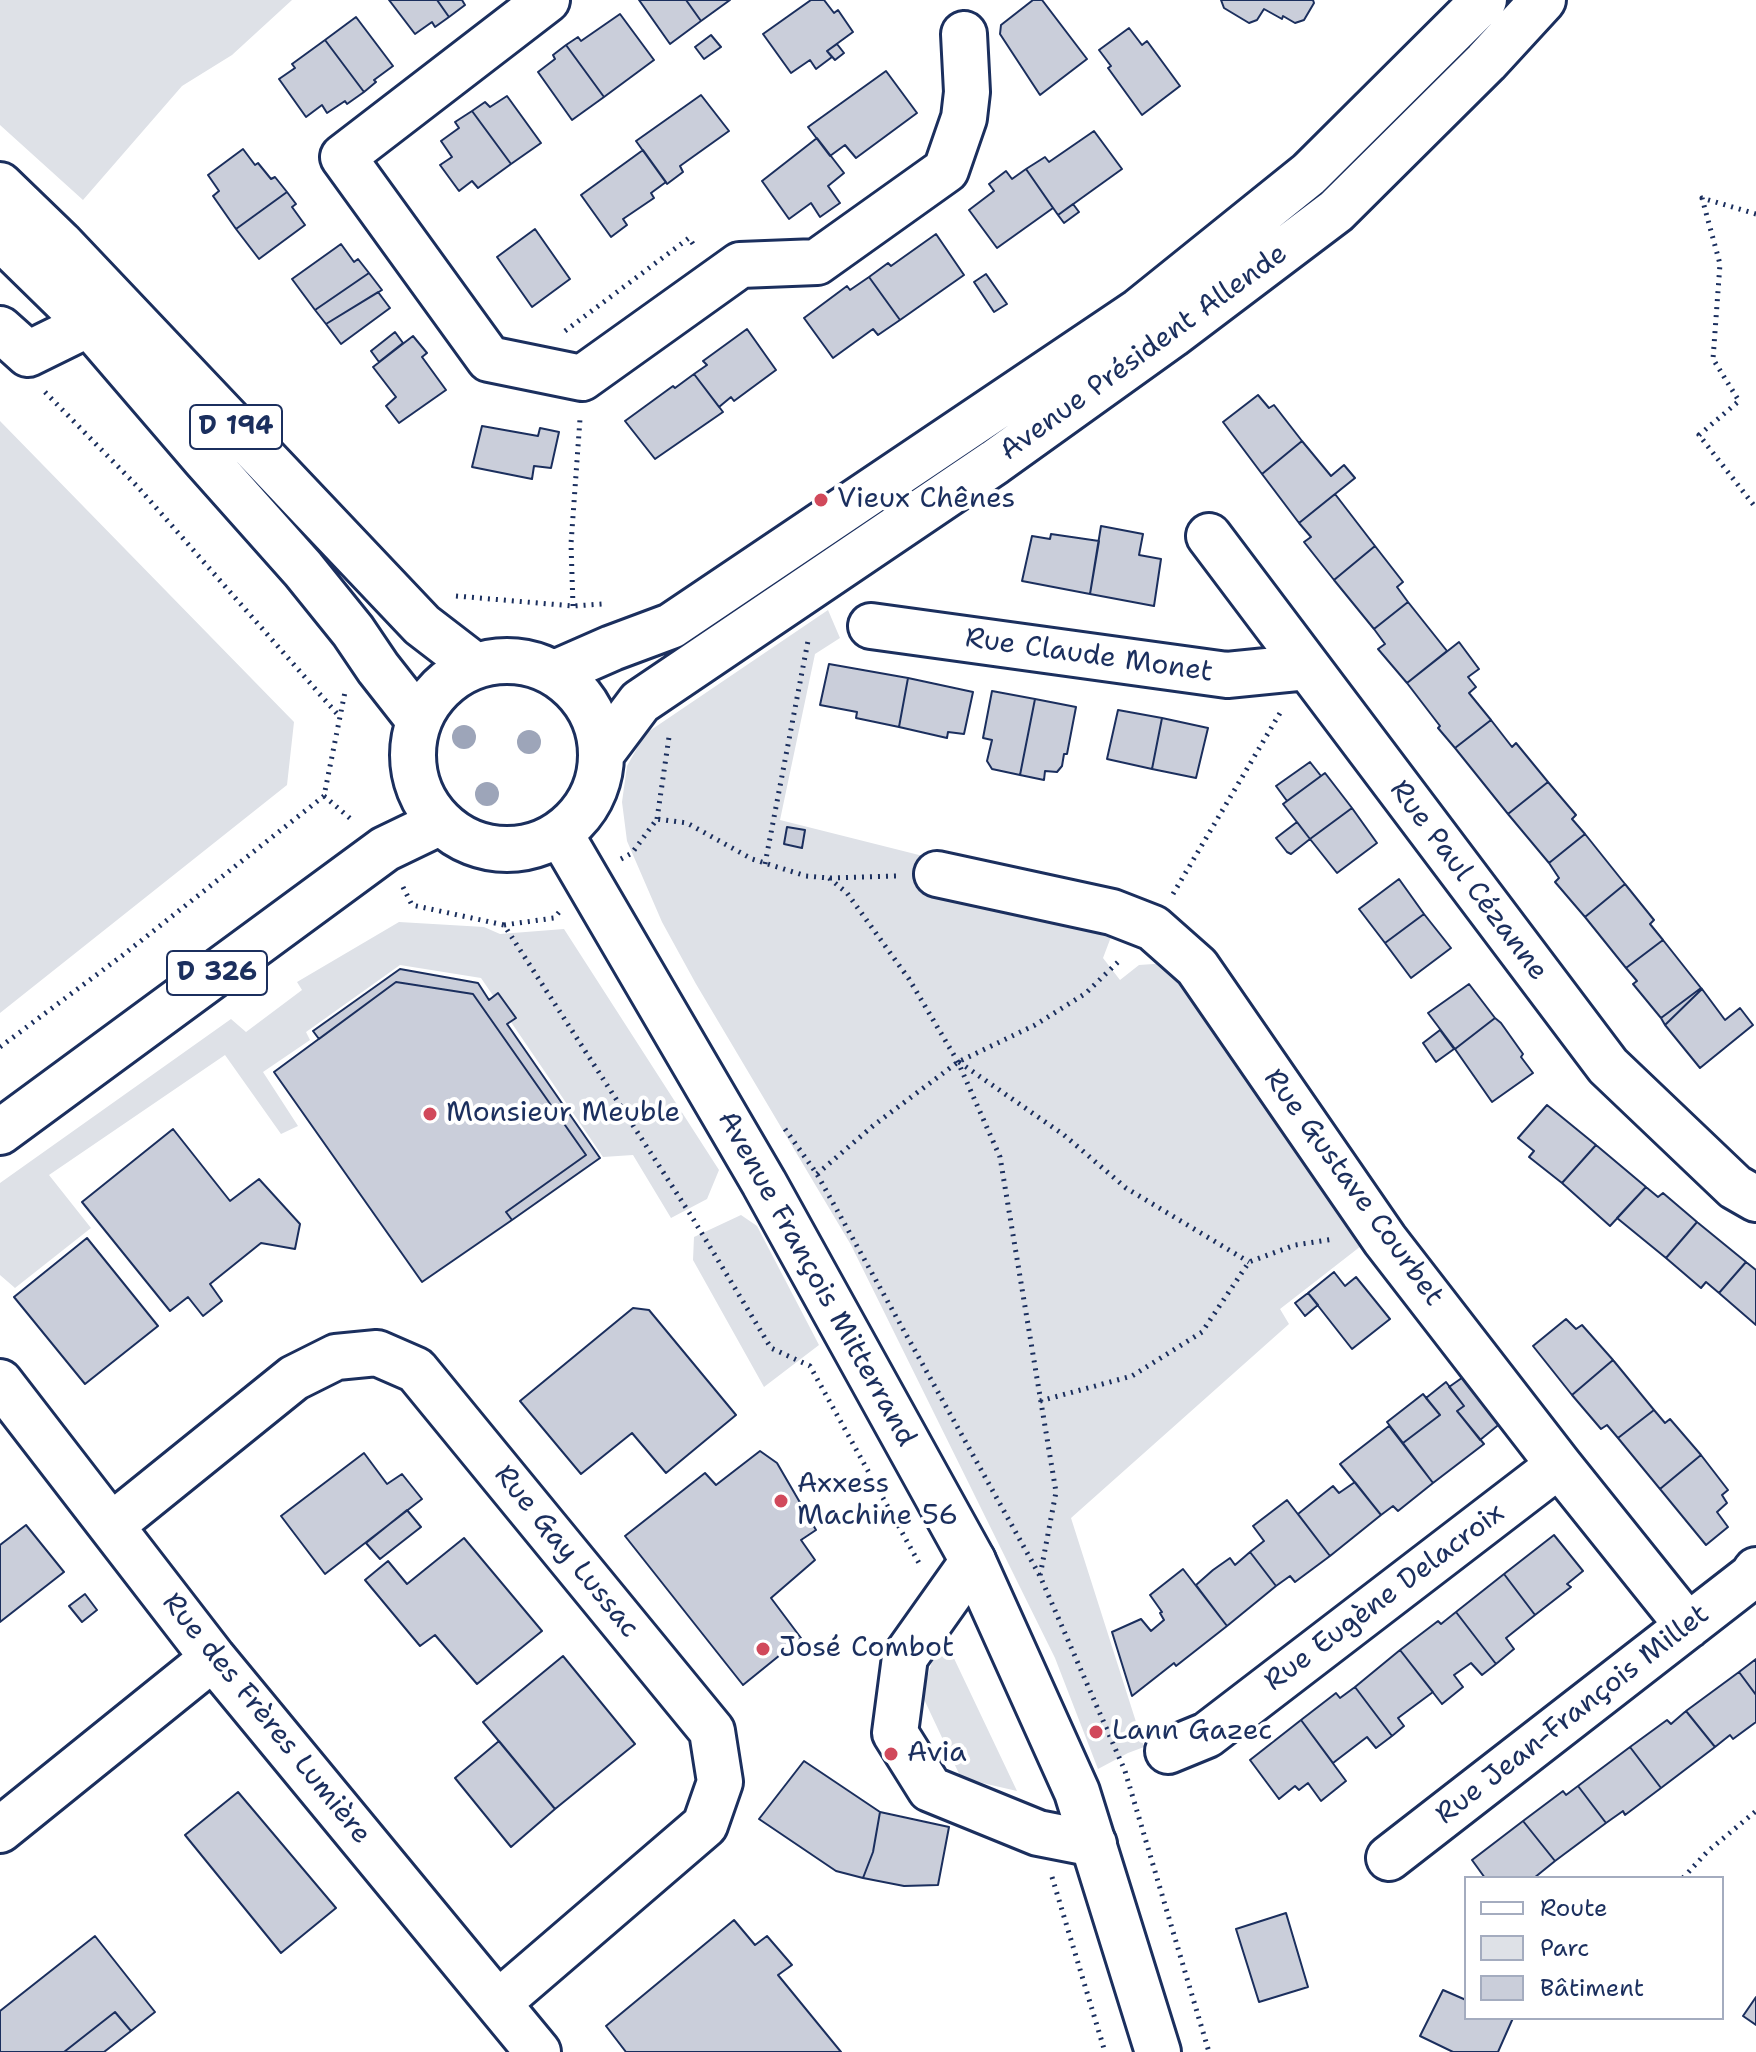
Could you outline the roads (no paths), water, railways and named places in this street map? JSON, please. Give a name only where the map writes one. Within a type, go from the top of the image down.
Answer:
[{"type":"street","points":[[547,0],[343,157],[489,359],[582,378],[740,265],[817,262],[946,170],[964,118],[967,92],[964,34]]},
{"type":"street","name":"Avenue Président Allende","points":[[555,673],[671,626],[1139,311],[1309,174],[1484,0]]},
{"type":"street","name":"Avenue Président Allende","points":[[601,754],[640,702],[995,462],[1172,335],[1336,211],[1486,62],[1543,0]]},
{"type":"street","name":"D 194","points":[[0,185],[60,243],[422,625],[474,665]]},
{"type":"street","name":"D 194","points":[[0,237],[89,324],[303,569],[418,719]]},
{"type":"street","points":[[14,342],[89,324]]},
{"type":"street","name":"Rue Paul Cézanne","points":[[1209,536],[1608,1066],[1735,1187],[1756,1199]]},
{"type":"street","name":"Rue Claude Monet","points":[[871,626],[1227,675],[1307,667]]},
{"type":"street","points":[[517,658],[555,673],[586,701],[601,736],[599,778],[587,808],[561,835],[521,850],[476,846],[439,823],[418,791],[410,759],[418,719],[437,692],[474,665],[517,658]]},
{"type":"street","name":"D 326","points":[[0,1132],[385,849],[439,823]]},
{"type":"street","name":"Avenue François Mitterrand","points":[[561,835],[764,1183],[973,1561],[1077,1792],[1158,2052]]},
{"type":"street","name":"Rue Gustave Courbet","points":[[937,874],[1112,912],[1153,928],[1197,967],[1385,1240],[1688,1626]]},
{"type":"street","name":"Rue Gay Lussac","points":[[112,1525],[294,1378],[336,1357],[377,1353],[416,1370],[712,1731],[720,1782],[705,1825],[498,2003]]},
{"type":"street","name":"Rue des Frères Lumière","points":[[0,1382],[213,1658],[538,2052]]},
{"type":"street","name":"Rue Eugène Delacroix","points":[[1168,1751],[1207,1735],[1559,1465]]},
{"type":"street","points":[[973,1561],[905,1657],[895,1733],[930,1789],[1038,1833],[1094,1844]]},
{"type":"street","name":"Rue Jean-François Millet","points":[[1389,1858],[1756,1570]]},
{"type":"street","points":[[0,1830],[213,1658]]},
{"type":"place","name":"Vieux Chênes","points":[[821,500]]},
{"type":"place","name":"Monsieur Meuble","points":[[430,1114]]},
{"type":"place","name":"Axxess Machine 56","points":[[781,1501]]},
{"type":"place","name":"José Combot","points":[[763,1649]]},
{"type":"place","name":"Lann Gazec","points":[[1096,1732]]},
{"type":"place","name":"Avia","points":[[891,1754]]}]
